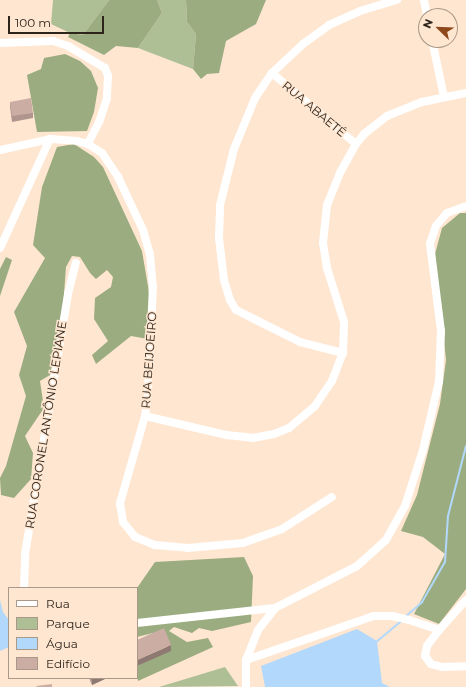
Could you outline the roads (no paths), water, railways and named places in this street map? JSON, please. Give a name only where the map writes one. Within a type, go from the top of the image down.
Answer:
[{"type":"street","points":[[342,353],[300,342],[236,310],[230,300],[224,280],[219,238],[220,205],[234,149],[255,98],[272,73],[303,44],[329,26],[360,11],[397,0]]},
{"type":"street","points":[[0,43],[53,41],[68,46],[105,68],[108,76],[107,98],[99,122],[88,144]]},
{"type":"street","points":[[434,48],[444,97]]},
{"type":"street","name":"RUA ABAETÉ","points":[[272,73],[356,144]]},
{"type":"street","points":[[145,416],[241,438],[253,438],[274,434],[289,428],[314,406],[332,381],[342,353],[344,322],[327,268],[323,244],[327,205],[341,171],[356,144],[364,134],[387,116],[422,102],[466,93]]},
{"type":"street","points":[[0,248],[50,139]]},
{"type":"street","name":"RUA BEIJOEIRO","points":[[0,150],[50,139],[77,141],[88,144],[102,153],[118,177],[143,230],[150,254],[153,286],[152,339],[145,416],[120,503],[123,522],[135,537],[155,545],[188,548],[243,543],[282,529],[332,497]]},
{"type":"street","points":[[138,623],[275,608],[357,566],[386,540],[405,506],[423,450],[439,381],[441,331],[430,244],[436,226],[447,213],[466,206]]},
{"type":"street","name":"RUA CORONEL ANTÔNIO LEPIANE","points":[[24,587],[25,554],[68,294],[76,262]]},
{"type":"street","points":[[466,600],[427,646],[425,656],[432,664],[442,667],[466,666]]},
{"type":"street","points":[[246,687],[246,660],[258,630],[275,608]]},
{"type":"street","points":[[246,660],[374,616],[392,616],[439,630]]},
{"type":"water","points":[[0,600],[3,612],[8,619],[8,647],[0,651]]},
{"type":"water","points":[[357,629],[377,641],[382,683],[390,687],[265,687],[261,666]]},
{"type":"waterway","points":[[405,617],[422,602],[445,562],[448,516],[466,446]]},
{"type":"waterway","points":[[375,643],[401,621]]}]
